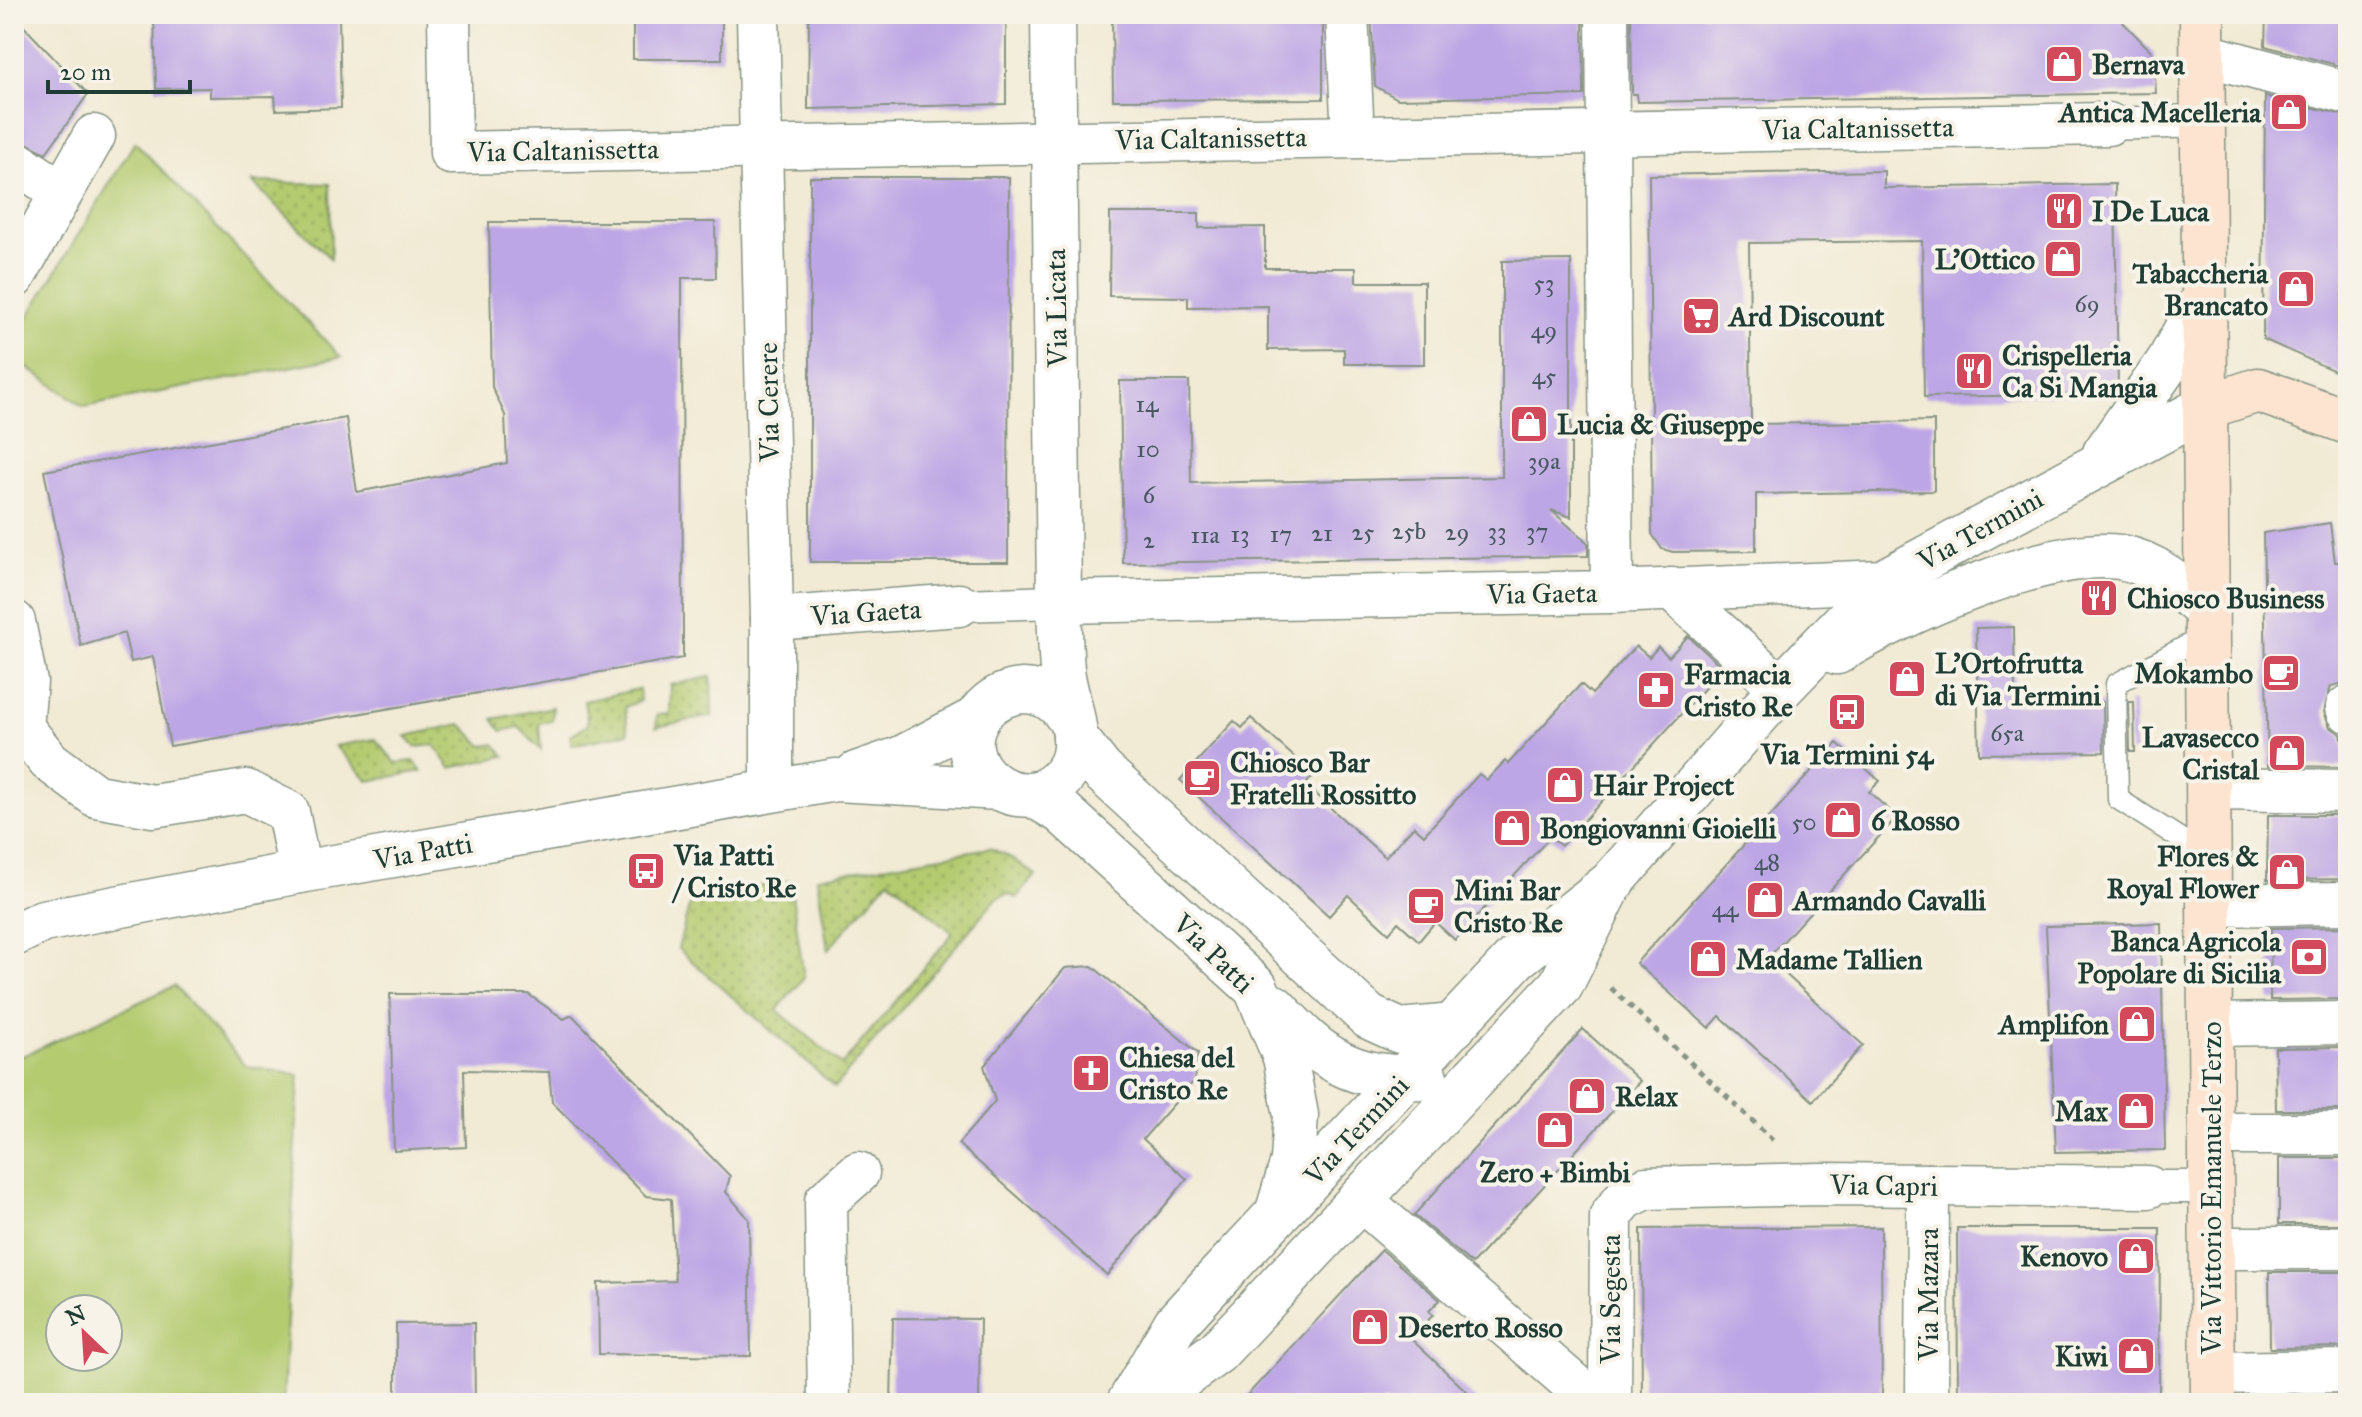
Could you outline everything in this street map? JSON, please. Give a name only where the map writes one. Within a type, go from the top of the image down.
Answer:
[{"type":"main road","name":"Via Vittorio Emanuele Terzo","points":[[2202,34],[2212,1388]]},
{"type":"main road","points":[[2206,407],[2258,390],[2348,422]]},
{"type":"street","name":"Via Caltanissetta","points":[[449,14],[451,153],[2108,124]]},
{"type":"street","name":"Via Cerere","points":[[758,14],[772,619],[772,790]]},
{"type":"street","name":"Via Licata","points":[[1053,14],[1059,602],[1062,671],[1074,730]]},
{"type":"street","points":[[1347,14],[1353,136]]},
{"type":"street","name":"Via Gaeta","points":[[1059,602],[1612,592],[1607,14]]},
{"type":"street","points":[[2202,34],[2348,93]]},
{"type":"street","points":[[2108,124],[2203,121]]},
{"type":"street","points":[[14,277],[94,136]]},
{"type":"street","points":[[14,161],[62,192]]},
{"type":"street","points":[[2097,465],[2169,361],[2204,297]]},
{"type":"street","name":"Via Termini","points":[[1129,1403],[1176,1323],[1516,958],[1611,883],[1781,688],[1884,581],[2206,407]]},
{"type":"street","name":"Via Termini","points":[[1781,688],[1878,626],[1944,597],[2057,562],[2118,557],[2148,566],[2179,585],[2208,623]]},
{"type":"street","points":[[1612,592],[1884,581]]},
{"type":"street","points":[[1671,589],[1781,688]]},
{"type":"street","points":[[959,605],[1059,602],[1035,663],[1015,691]]},
{"type":"street","name":"Via Gaeta","points":[[772,619],[959,605]]},
{"type":"street","points":[[14,622],[26,682],[18,722],[49,761],[96,796],[153,806],[246,791],[288,812],[300,872]]},
{"type":"street","points":[[1015,691],[1042,694],[1055,701],[1074,730],[1069,767],[1047,789],[1016,792],[836,780],[902,757],[978,717],[1000,696],[1015,691]]},
{"type":"street","points":[[978,717],[972,749],[976,765],[1016,792]]},
{"type":"street","name":"Via Patti","points":[[1074,730],[1101,770],[1369,1017],[1400,1031],[1454,1026]]},
{"type":"street","name":"Via Patti","points":[[14,935],[43,921],[300,872],[836,780]]},
{"type":"street","points":[[2209,789],[2348,791]]},
{"type":"street","name":"Via Patti","points":[[1016,792],[1062,812],[1256,988],[1285,1057],[1296,1115],[1293,1161],[1276,1216]]},
{"type":"street","name":"Via Termini","points":[[1147,1403],[1217,1352],[1561,985],[1611,883]]},
{"type":"street","points":[[2210,905],[2348,903]]},
{"type":"street","points":[[1256,988],[1312,1048],[1353,1071],[1404,1079],[1476,1075]]},
{"type":"street","points":[[1369,1017],[1404,1079],[1421,1134]]},
{"type":"street","points":[[2210,1025],[2348,1023]]},
{"type":"street","points":[[1296,1115],[1324,1164],[1360,1199],[1595,1403]]},
{"type":"street","points":[[2211,1134],[2348,1134]]},
{"type":"street","points":[[829,1403],[826,1201],[858,1173]]},
{"type":"street","name":"Via Capri","points":[[1624,1199],[1646,1188],[1820,1184],[2148,1187]]},
{"type":"street","name":"Via Mazara","points":[[1927,1403],[1928,1185]]},
{"type":"street","points":[[2148,1187],[2211,1187]]},
{"type":"street","name":"Via Segesta","points":[[1610,1403],[1611,1216],[1624,1199]]},
{"type":"street","points":[[2212,1248],[2348,1248]]},
{"type":"street","points":[[2212,1388],[2348,1371]]},
{"type":"lane","points":[[2208,623],[2116,684],[2118,799],[2209,857]]},
{"type":"path","points":[[1576,956],[1820,1184]]},
{"type":"green space","points":[[135,142],[341,357],[84,407],[14,358],[14,340]]},
{"type":"green space","points":[[252,182],[330,184],[331,259]]},
{"type":"green space","points":[[711,677],[712,716],[656,727],[657,715],[669,713],[670,685]]},
{"type":"green space","points":[[639,689],[640,701],[625,707],[628,733],[572,745],[570,735],[588,725],[584,701]]},
{"type":"green space","points":[[553,707],[552,721],[539,723],[541,750],[519,727],[502,731],[493,719]]},
{"type":"green space","points":[[461,724],[483,746],[495,744],[505,756],[451,768],[434,745],[416,747],[406,736]]},
{"type":"green space","points":[[375,739],[396,763],[414,761],[422,771],[369,781],[335,746]]},
{"type":"green space","points":[[989,848],[1036,875],[1017,898],[1008,894],[997,898],[835,1087],[678,949],[691,899],[790,881],[804,978],[777,1010],[842,1065],[953,933],[889,879],[828,950],[817,877]]},
{"type":"green space","points":[[174,986],[246,1066],[299,1075],[283,1403],[14,1403],[14,1060]]},
{"type":"building","points":[[154,14],[339,14],[341,108],[276,110],[275,96],[210,97],[210,88],[156,89]]},
{"type":"building","points":[[633,14],[722,14],[722,59],[633,59]]},
{"type":"building","points":[[809,14],[1006,14],[1006,104],[808,109]]},
{"type":"building","points":[[1112,14],[1323,14],[1323,99],[1113,100]]},
{"type":"building","points":[[1371,14],[1583,14],[1584,95],[1398,99],[1375,86]]},
{"type":"building","points":[[1631,14],[2115,14],[2154,54],[2156,93],[1638,102],[1637,94],[1632,94]]},
{"type":"building","points":[[2266,14],[2348,14],[2348,68],[2265,46]]},
{"type":"building","points":[[14,16],[88,94],[46,153],[14,137]]},
{"type":"building","points":[[2265,96],[2348,116],[2348,377],[2263,339]]},
{"type":"building","points":[[1884,171],[1884,188],[2115,184],[2118,391],[2116,394],[1924,397],[1922,241],[1749,243],[1751,424],[1934,421],[1934,491],[1756,494],[1756,551],[1673,552],[1662,549],[1652,534],[1649,175]]},
{"type":"building","points":[[810,177],[1009,177],[1008,562],[810,562]]},
{"type":"building","points":[[1110,213],[1199,213],[1199,228],[1265,227],[1265,268],[1356,268],[1356,282],[1424,282],[1424,364],[1344,364],[1344,349],[1268,350],[1268,306],[1188,307],[1188,297],[1109,296]]},
{"type":"building","points":[[489,222],[715,222],[716,278],[682,278],[683,658],[170,746],[153,657],[131,662],[124,633],[81,646],[44,471],[346,418],[357,492],[507,463],[505,415],[492,387]]},
{"type":"building","points":[[1571,260],[1571,517],[1551,510],[1588,543],[1588,556],[1123,563],[1120,381],[1189,381],[1191,483],[1502,477],[1502,261]]},
{"type":"building","points":[[2330,523],[2335,562],[2348,562],[2348,682],[2331,686],[2324,712],[2330,727],[2341,734],[2348,767],[2268,766],[2263,533]]},
{"type":"building","points":[[2014,627],[2015,704],[2103,702],[2104,752],[1979,754],[1976,628]]},
{"type":"building","points":[[1688,636],[1723,668],[1561,846],[1550,837],[1455,940],[1435,922],[1419,941],[1398,922],[1389,933],[1348,895],[1329,916],[1180,780],[1234,721],[1242,728],[1251,718],[1314,775],[1305,785],[1385,857],[1414,826],[1424,835],[1479,774],[1487,780],[1505,761],[1508,764],[1581,684],[1592,694],[1636,646],[1649,657],[1658,647],[1669,657]]},
{"type":"building","points":[[2129,702],[2134,702],[2135,752],[2130,752]]},
{"type":"building","points":[[1837,743],[1880,781],[1869,792],[1897,817],[1768,958],[1863,1045],[1813,1101],[1720,1016],[1709,1028],[1636,963]]},
{"type":"building","points":[[2268,815],[2348,815],[2348,879],[2267,880]]},
{"type":"building","points":[[2161,923],[2165,1150],[2056,1152],[2046,926]]},
{"type":"building","name":"Banca Agricola Popolare di Sicilia","points":[[2348,927],[2348,999],[2270,1000],[2271,928]]},
{"type":"building","name":"Chiesa del Cristo Re","points":[[1092,966],[1198,1053],[1194,1081],[1143,1139],[1187,1179],[1107,1275],[958,1144],[995,1101],[984,1066],[1065,968]]},
{"type":"building","points":[[390,994],[528,994],[564,1019],[572,1015],[730,1176],[726,1192],[749,1219],[751,1356],[599,1354],[598,1283],[675,1281],[671,1199],[646,1196],[552,1102],[549,1072],[464,1070],[466,1147],[394,1151]]},
{"type":"building","points":[[1583,1029],[1640,1081],[1472,1264],[1414,1215]]},
{"type":"building","points":[[2348,1047],[2348,1110],[2276,1110],[2275,1048]]},
{"type":"building","points":[[2279,1158],[2348,1158],[2348,1224],[2279,1224]]},
{"type":"building","points":[[1881,1227],[1882,1403],[1642,1403],[1641,1229]]},
{"type":"building","points":[[1957,1228],[2160,1228],[2159,1403],[1958,1403]]},
{"type":"building","points":[[1382,1250],[1440,1300],[1429,1311],[1433,1315],[1411,1339],[1479,1403],[1240,1403]]},
{"type":"building","points":[[2269,1272],[2348,1272],[2348,1347],[2270,1348]]},
{"type":"building","points":[[893,1318],[980,1319],[979,1403],[891,1403]]},
{"type":"building","points":[[474,1323],[475,1403],[396,1403],[396,1324]]},
{"type":"building","points":[[2348,1395],[2348,1403],[2273,1403],[2273,1396]]},
{"type":"place","name":"Bernava","points":[[2064,64]]},
{"type":"place","name":"Antica Macelleria","points":[[2289,112]]},
{"type":"place","name":"I De Luca","points":[[2064,211]]},
{"type":"place","name":"L'Ottico","points":[[2063,259]]},
{"type":"place","name":"Tabaccheria Brancato","points":[[2296,289]]},
{"type":"place","name":"Ard Discount","points":[[1701,316]]},
{"type":"place","name":"Crispelleria Ca Si Mangia","points":[[1974,371]]},
{"type":"place","name":"Lucia & Giuseppe","points":[[1529,424]]},
{"type":"place","name":"Chiosco Business","points":[[2099,598]]},
{"type":"place","name":"Mokambo","points":[[2281,673]]},
{"type":"place","name":"L'Ortofrutta di Via Termini","points":[[1907,679]]},
{"type":"place","name":"Farmacia Cristo Re","points":[[1656,690]]},
{"type":"place","name":"Via Termini 54","points":[[1847,712]]},
{"type":"place","name":"Lavasecco Cristal","points":[[2287,753]]},
{"type":"place","name":"Chiosco Bar Fratelli Rossitto","points":[[1202,778]]},
{"type":"place","name":"Hair Project","points":[[1565,785]]},
{"type":"place","name":"6 Rosso","points":[[1843,820]]},
{"type":"place","name":"Bongiovanni Gioielli","points":[[1512,828]]},
{"type":"place","name":"Via Patti / Cristo Re","points":[[646,871]]},
{"type":"place","name":"Flores & Royal Flower","points":[[2287,872]]},
{"type":"place","name":"Armando Cavalli","points":[[1765,900]]},
{"type":"place","name":"Mini Bar Cristo Re","points":[[1426,906]]},
{"type":"place","name":"Banca Agricola Popolare di Sicilia","points":[[2309,957]]},
{"type":"place","name":"Madame Tallien","points":[[1708,959]]},
{"type":"place","name":"Amplifon","points":[[2137,1024]]},
{"type":"place","name":"Chiesa del Cristo Re","points":[[1091,1073]]},
{"type":"place","name":"Relax","points":[[1587,1096]]},
{"type":"place","name":"Max","points":[[2136,1111]]},
{"type":"place","name":"Zero + Bimbi","points":[[1555,1130]]},
{"type":"place","name":"Kenovo","points":[[2136,1256]]},
{"type":"place","name":"Deserto Rosso","points":[[1370,1327]]},
{"type":"place","name":"Kiwi","points":[[2136,1356]]}]
